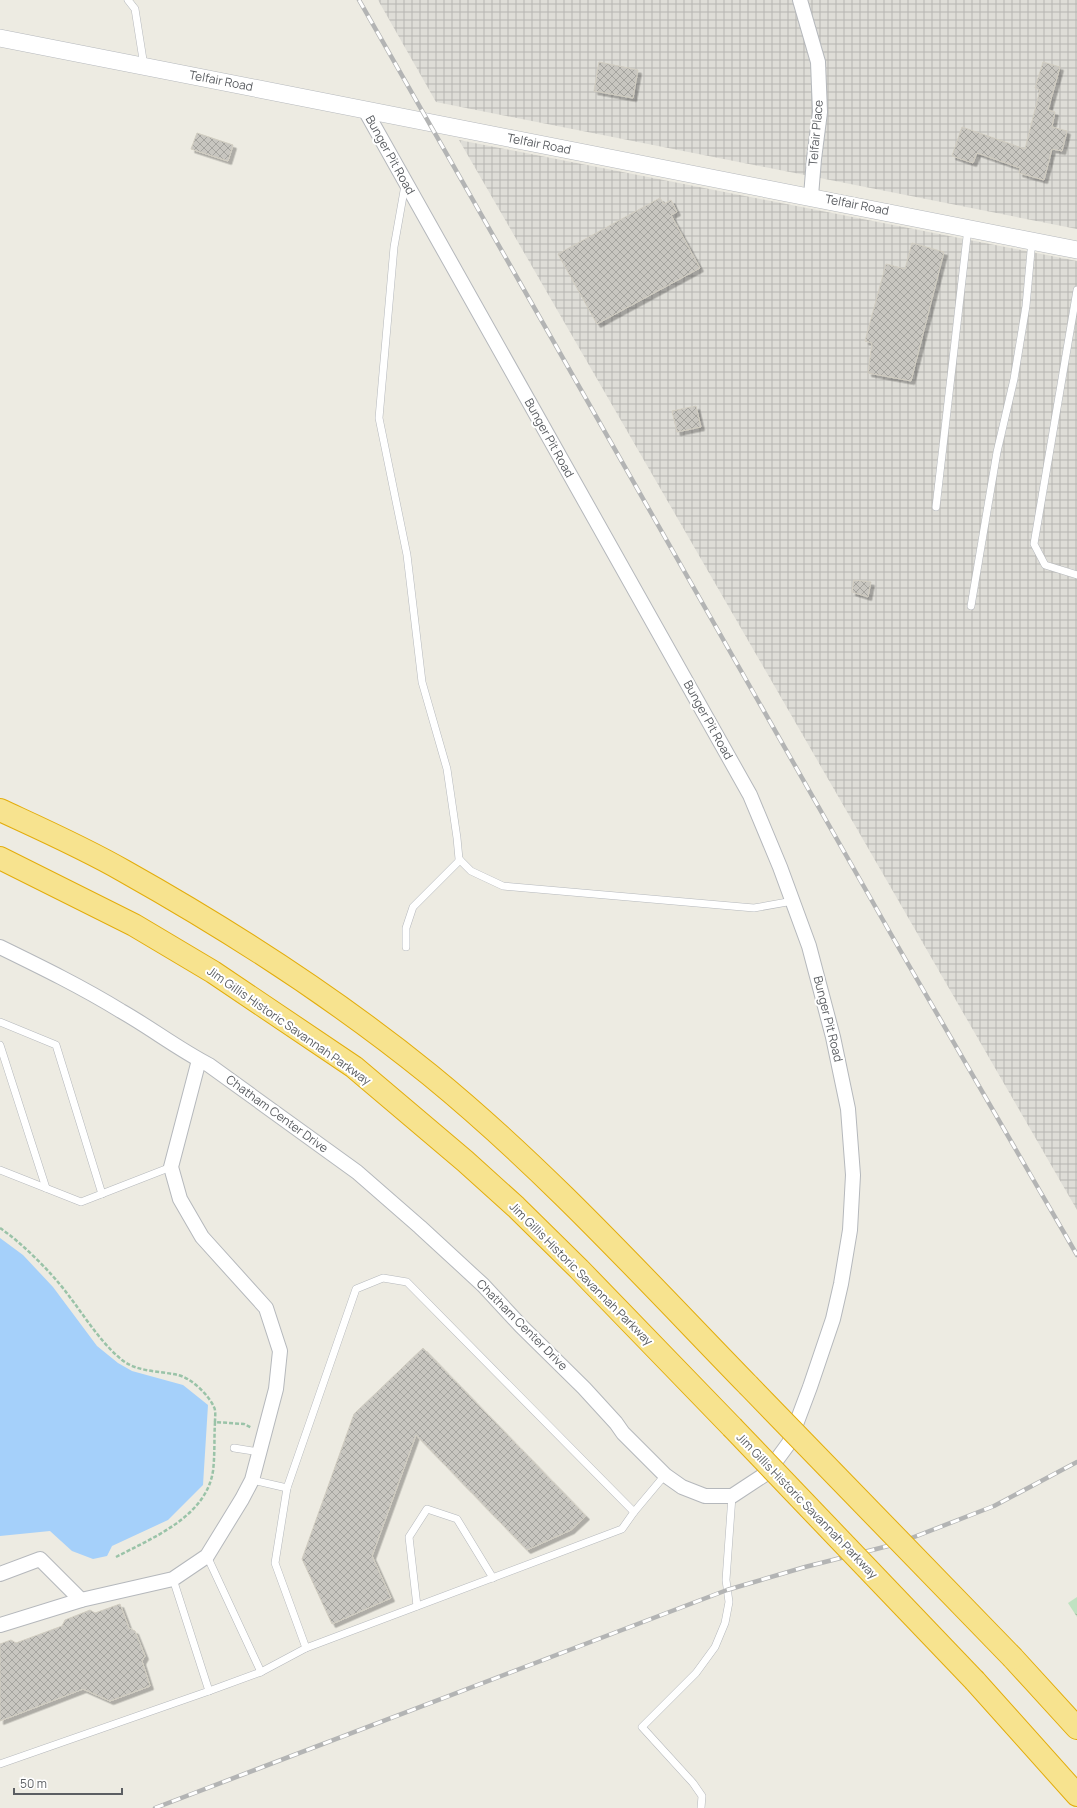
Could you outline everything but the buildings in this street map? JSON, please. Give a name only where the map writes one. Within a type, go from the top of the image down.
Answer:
[{"type":"highway","points":[[0,810],[122,870],[213,923],[281,965],[354,1017],[430,1075],[490,1127],[560,1193],[1013,1658],[1077,1728]]},
{"type":"highway","name":"Jim Gillis Historic Savannah Parkway","points":[[0,858],[134,925],[213,972],[354,1068],[465,1161],[516,1207],[579,1269],[975,1681],[1077,1795]]},
{"type":"street","name":"Telfair Place","points":[[800,0],[818,62],[820,112],[811,196]]},
{"type":"street","name":"Telfair Road","points":[[0,38],[811,196],[1077,250]]},
{"type":"street","name":"Bunger Pit Road","points":[[365,110],[750,794],[793,901],[809,946],[833,1038],[848,1109],[853,1175],[850,1230],[841,1284],[833,1319],[789,1443],[767,1473],[732,1496]]},
{"type":"street","name":"Chatham Center Drive","points":[[0,947],[40,966],[120,1010],[209,1065],[358,1172],[420,1226],[483,1285],[521,1326],[584,1388],[616,1423],[623,1433],[665,1476],[682,1487],[705,1496],[732,1496]]},
{"type":"street","points":[[0,1625],[82,1600],[173,1579],[207,1556],[252,1480],[254,1451],[276,1389],[280,1351],[266,1308],[202,1237],[180,1199],[171,1167],[199,1060]]},
{"type":"street","points":[[0,1574],[40,1559],[82,1600]]},
{"type":"lane","points":[[128,0],[134,9],[144,66]]},
{"type":"lane","points":[[406,183],[394,247],[379,418],[407,555],[422,682],[447,769],[460,860],[471,871],[503,886],[754,908],[793,901]]},
{"type":"lane","points":[[936,507],[968,228]]},
{"type":"lane","points":[[971,606],[997,452],[1014,379],[1024,321],[1032,240]]},
{"type":"lane","points":[[1077,290],[1034,544],[1046,565],[1077,575]]},
{"type":"lane","points":[[406,947],[406,928],[413,907],[460,860]]},
{"type":"lane","points":[[0,1022],[56,1045],[102,1194]]},
{"type":"lane","points":[[0,1045],[46,1188]]},
{"type":"lane","points":[[0,1170],[81,1202],[171,1167]]},
{"type":"lane","points":[[306,1648],[274,1562],[287,1488],[356,1289],[383,1278],[407,1282],[634,1512]]},
{"type":"lane","points":[[234,1448],[254,1451]]},
{"type":"lane","points":[[0,1764],[261,1672],[306,1648],[622,1529],[634,1512],[665,1476]]},
{"type":"lane","points":[[252,1480],[287,1488]]},
{"type":"lane","points":[[701,1808],[702,1796],[642,1726],[696,1673],[715,1647],[725,1623],[729,1602],[726,1580],[732,1496]]},
{"type":"lane","points":[[417,1606],[409,1537],[428,1509],[457,1519],[493,1578]]},
{"type":"lane","points":[[207,1556],[261,1672]]},
{"type":"lane","points":[[173,1579],[209,1691]]},
{"type":"path","points":[[0,1228],[35,1259],[65,1291],[105,1344],[124,1361],[144,1369],[178,1375],[187,1379],[202,1391],[215,1408],[213,1471],[207,1490],[199,1504],[182,1519],[164,1531],[116,1557]]},
{"type":"path","points":[[215,1422],[250,1426],[254,1451]]},
{"type":"shaded area","points":[[378,0],[1077,0],[1077,229],[436,102]]},
{"type":"shaded area","points":[[459,140],[1077,261],[1077,1210],[883,874]]},
{"type":"green space","points":[[1077,1597],[1077,1617],[1068,1603]]},
{"type":"water","points":[[0,1238],[23,1255],[53,1287],[97,1346],[118,1363],[132,1371],[183,1385],[208,1405],[203,1485],[168,1520],[112,1546],[107,1556],[93,1559],[72,1551],[50,1531],[0,1536]]},
{"type":"railway","points":[[359,0],[900,950],[1077,1255]]},
{"type":"railway","points":[[155,1808],[727,1590],[805,1567],[896,1544],[994,1506],[1077,1462]]}]
